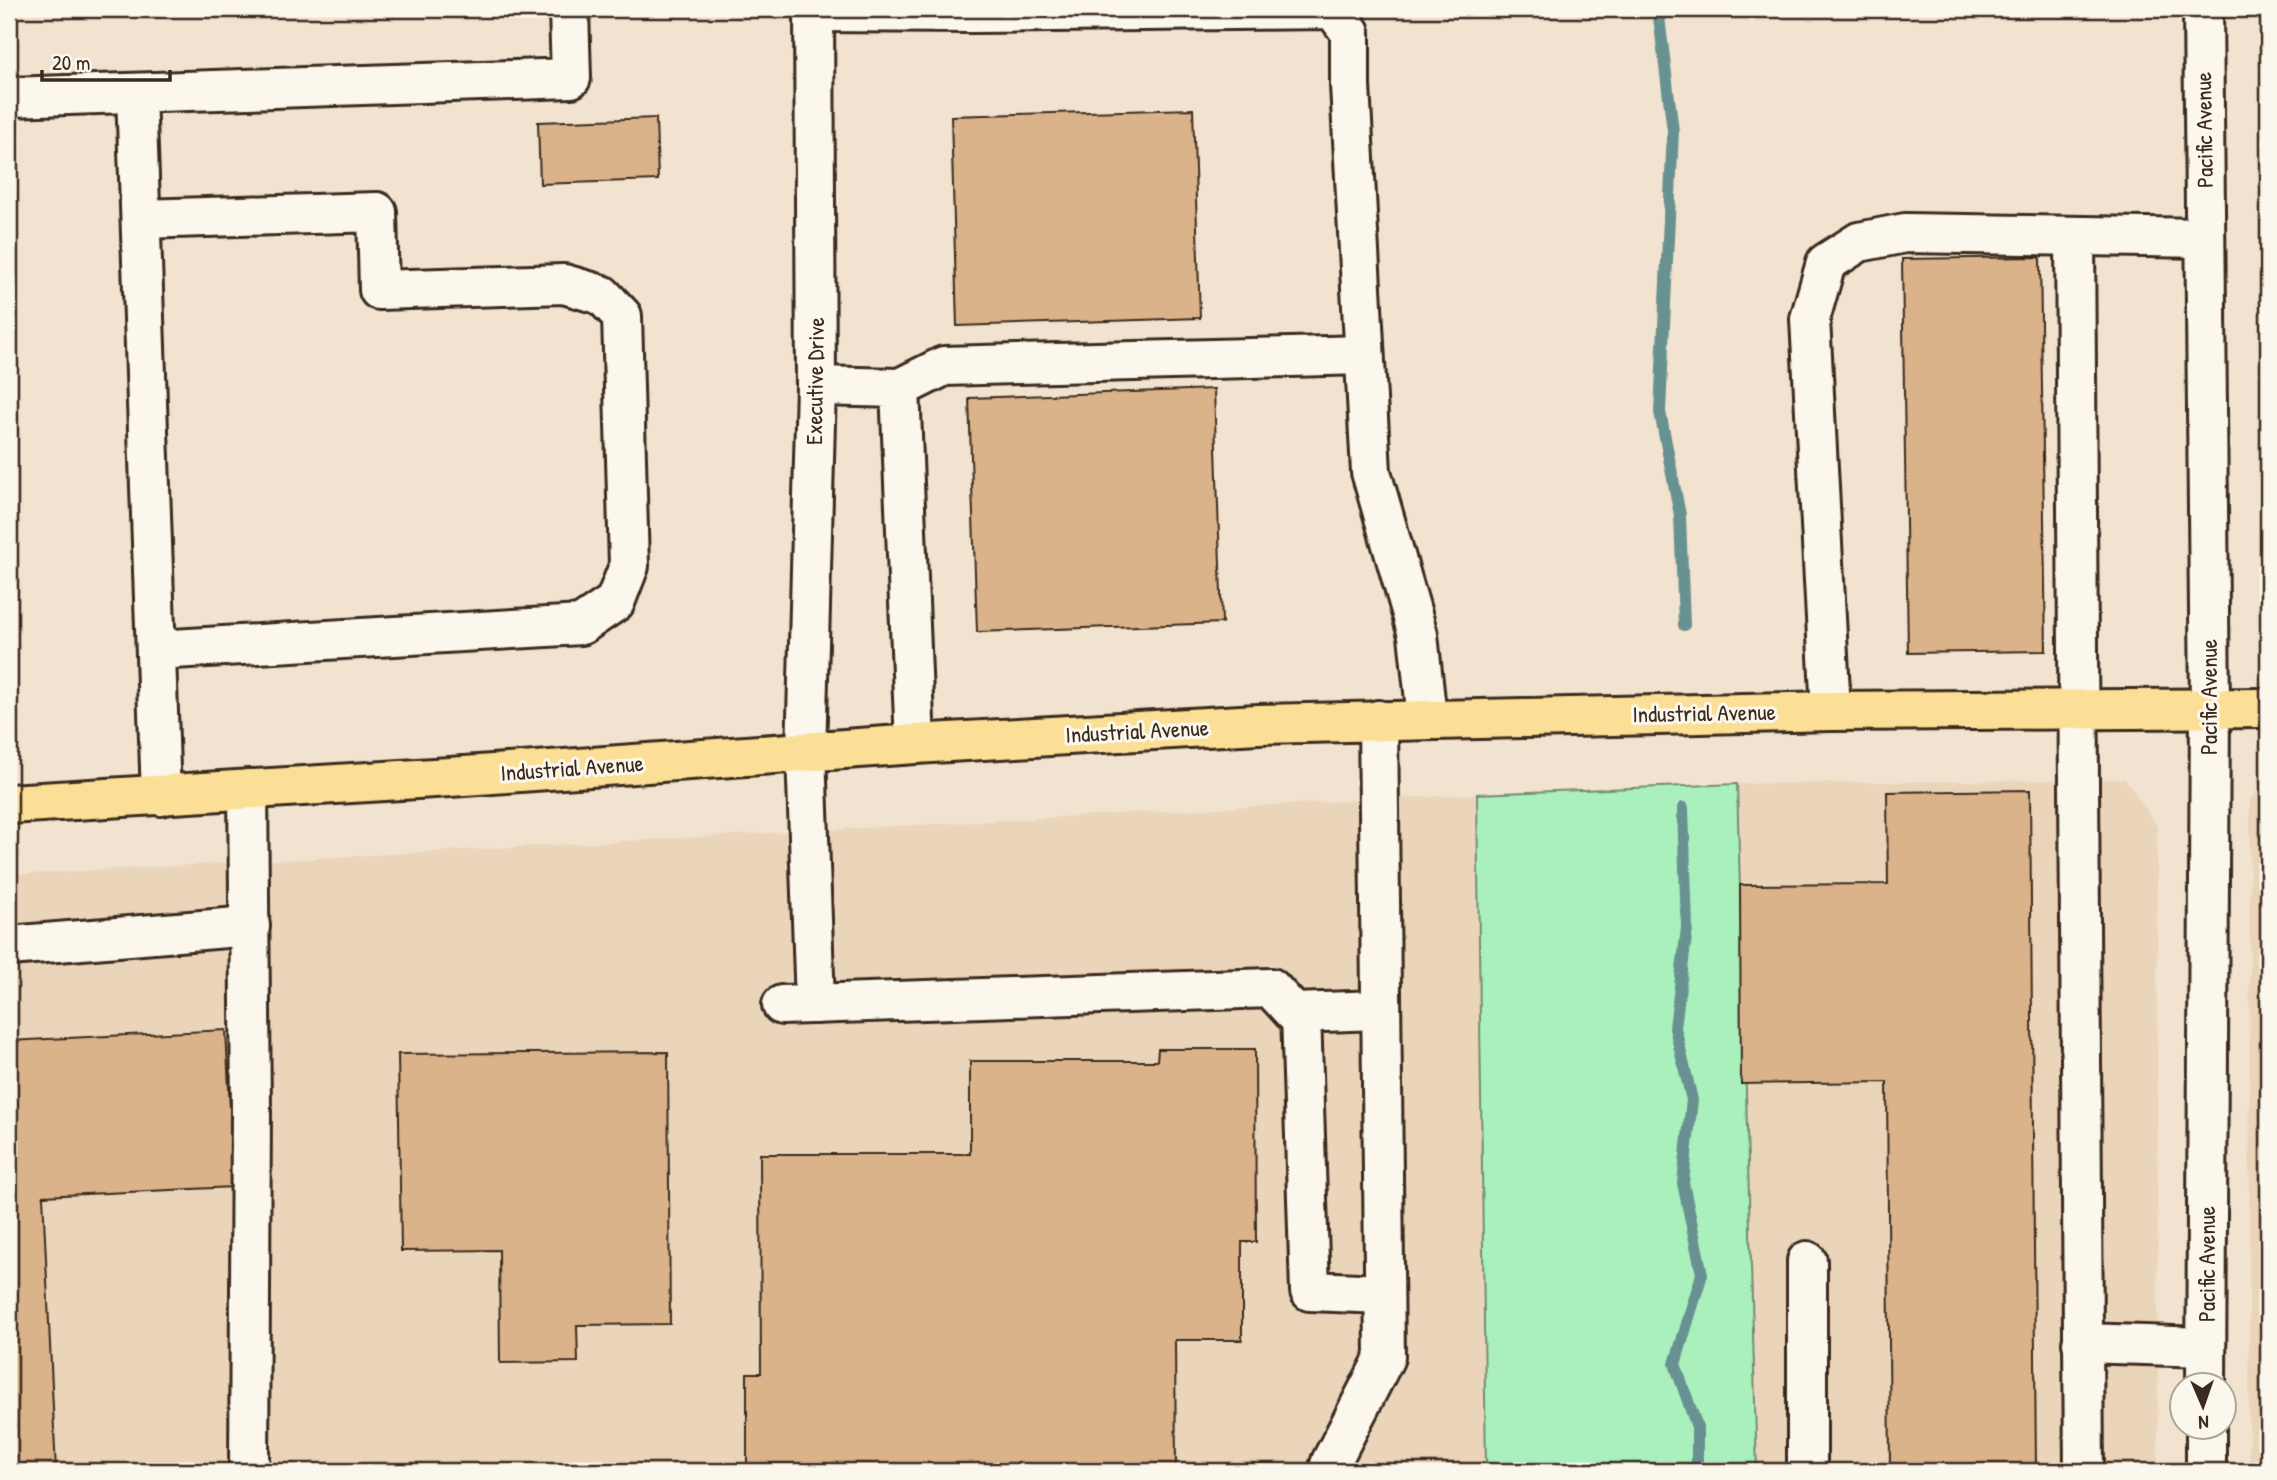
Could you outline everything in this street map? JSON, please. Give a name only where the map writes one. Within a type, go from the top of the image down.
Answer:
[{"type":"main road","name":"Industrial Avenue","points":[[9,804],[1244,724],[1831,711],[2268,708]]},
{"type":"street","points":[[9,97],[571,78],[569,9]]},
{"type":"street","points":[[814,10],[986,13],[1333,9],[1350,32],[1350,85],[1371,472],[1418,635],[1427,719]]},
{"type":"street","name":"Pacific Avenue","points":[[2203,9],[2210,708],[2206,1372]]},
{"type":"street","name":"Executive Drive","points":[[814,10],[816,386],[799,1004],[1271,988],[1294,1013],[1301,1013]]},
{"type":"street","points":[[136,93],[161,796]]},
{"type":"street","points":[[141,219],[377,212],[379,290],[564,285],[602,295],[622,316],[629,566],[615,602],[581,625],[156,650]]},
{"type":"street","points":[[1831,711],[1810,319],[1826,262],[1858,242],[1905,233],[2205,238]]},
{"type":"street","points":[[2076,236],[2084,1471]]},
{"type":"street","points":[[816,386],[900,388],[944,366],[1364,355]]},
{"type":"street","points":[[900,388],[915,744]]},
{"type":"street","points":[[1328,1471],[1385,1357],[1378,720]]},
{"type":"street","points":[[248,789],[249,1471]]},
{"type":"street","points":[[9,946],[250,926]]},
{"type":"street","points":[[1380,1010],[1301,1013],[1310,1291],[1384,1294]]},
{"type":"street","points":[[1807,1261],[1807,1471]]},
{"type":"street","points":[[2082,1343],[2206,1347]]},
{"type":"street","points":[[2206,1442],[2206,1471]]},
{"type":"shaded area","points":[[2125,779],[2157,826],[2158,1471],[1757,1471],[1737,784]]},
{"type":"shaded area","points":[[2268,782],[2268,1471],[2249,1471],[2250,799]]},
{"type":"shaded area","points":[[1477,794],[1486,1471],[9,1471],[9,875]]},
{"type":"green space","points":[[1737,784],[1757,1471],[1486,1471],[1477,794]]},
{"type":"building","points":[[1193,109],[1200,318],[957,326],[951,116]]},
{"type":"building","points":[[656,118],[658,180],[540,184],[538,122]]},
{"type":"building","points":[[2040,257],[2046,651],[1908,653],[1902,259]]},
{"type":"building","points":[[1214,389],[1222,623],[977,632],[969,398]]},
{"type":"building","points":[[2030,790],[2036,1471],[1890,1471],[1887,1082],[1741,1084],[1740,885],[1888,884],[1887,792]]},
{"type":"building","points":[[226,1030],[234,1187],[43,1196],[56,1471],[9,1471],[9,1041]]},
{"type":"building","points":[[1158,1049],[1255,1049],[1256,1242],[1242,1242],[1242,1340],[1175,1340],[1176,1471],[747,1471],[747,1373],[761,1373],[760,1154],[970,1154],[970,1061],[1157,1061]]},
{"type":"building","points":[[668,1052],[670,1324],[577,1325],[578,1362],[500,1363],[499,1250],[401,1251],[398,1054]]},
{"type":"waterway","points":[[1658,9],[1673,131],[1660,412],[1680,515],[1684,625]]},
{"type":"waterway","points":[[1683,808],[1687,928],[1675,1028],[1692,1100],[1683,1183],[1702,1274],[1675,1364],[1697,1427],[1697,1471]]}]
